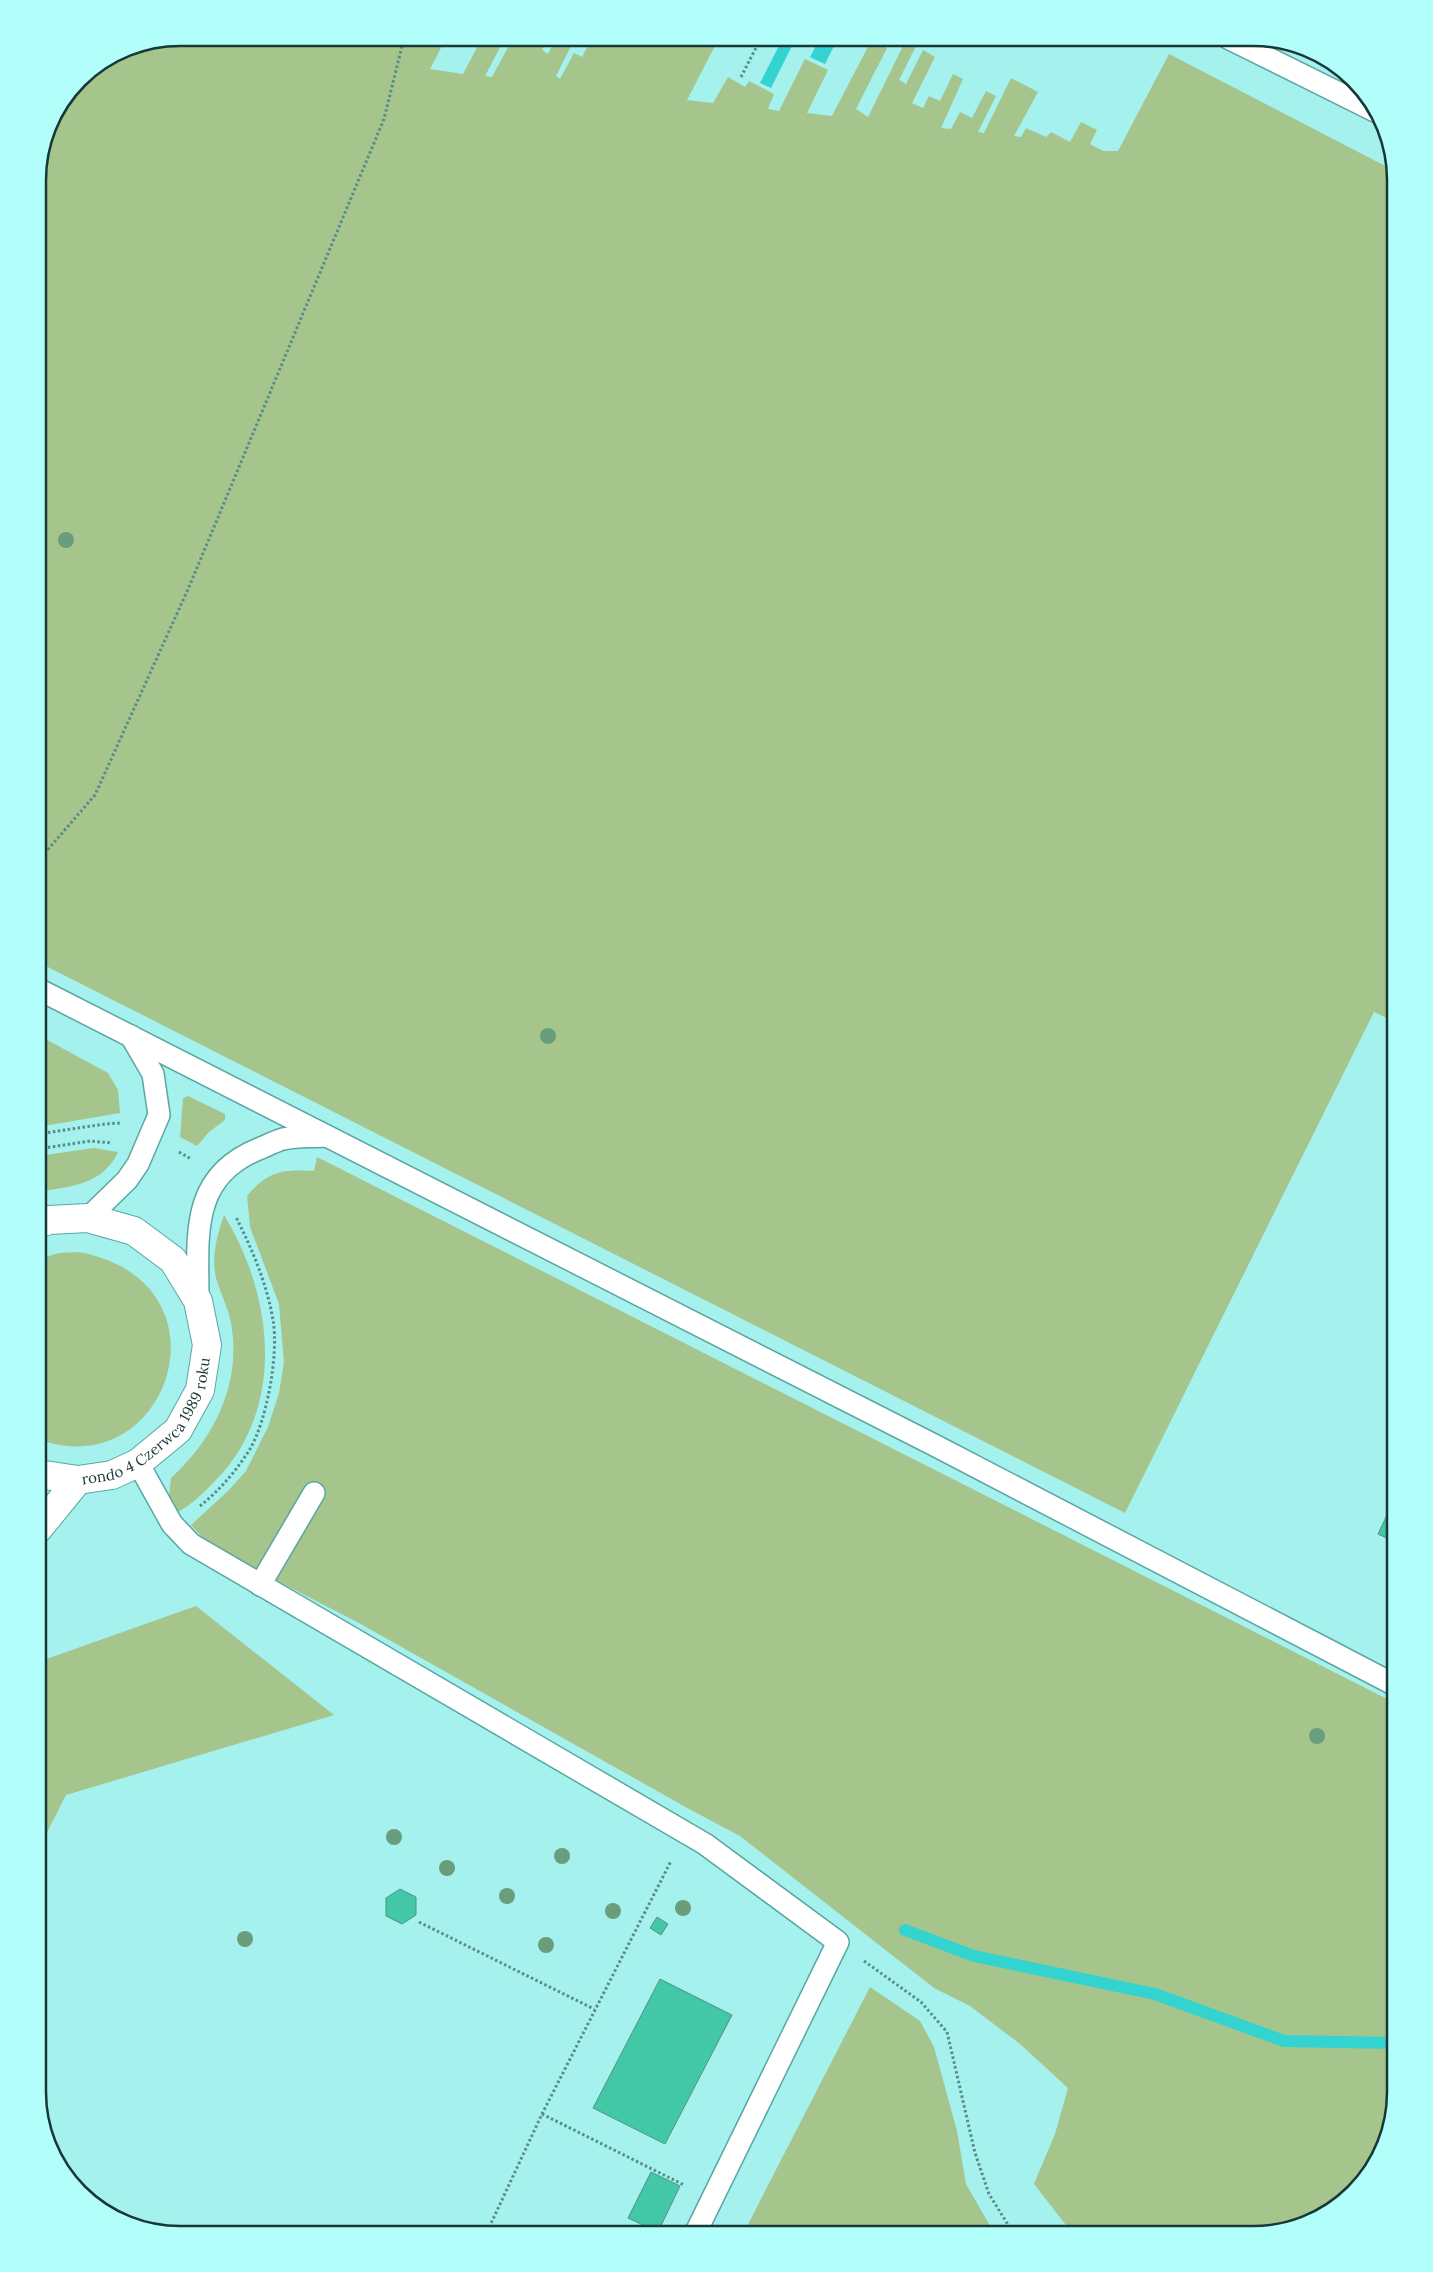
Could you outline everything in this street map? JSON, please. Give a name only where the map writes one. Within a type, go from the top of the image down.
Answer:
[{"type":"main road","name":"rondo 4 Czerwca 1989 roku","points":[[46,1221],[88,1218],[134,1231],[173,1260],[198,1301],[207,1345],[200,1390],[178,1430],[138,1463],[112,1475],[78,1480],[46,1475]]},
{"type":"main road","points":[[46,1519],[78,1480]]},
{"type":"lane","points":[[1246,47],[1363,105]]},
{"type":"lane","points":[[47,993],[938,1446],[1387,1680]]},
{"type":"lane","points":[[88,1218],[127,1180],[138,1164],[159,1115],[153,1074],[132,1036]]},
{"type":"lane","points":[[198,1301],[198,1236],[204,1202],[218,1174],[242,1155],[283,1139],[326,1136]]},
{"type":"lane","points":[[138,1463],[172,1524],[191,1544],[705,1844],[838,1942],[714,2200],[700,2225]]},
{"type":"lane","points":[[260,1585],[314,1494]]},
{"type":"path","points":[[47,851],[95,795],[189,587],[384,119],[402,46]]},
{"type":"path","points":[[741,77],[757,47]]},
{"type":"path","points":[[46,1133],[105,1124],[126,1123]]},
{"type":"path","points":[[46,1148],[90,1141],[103,1141],[120,1145]]},
{"type":"path","points":[[172,1524],[210,1498],[239,1465],[251,1447],[260,1425],[272,1379],[274,1321],[256,1258],[232,1209]]},
{"type":"path","points":[[490,2225],[594,2009],[686,1834]]},
{"type":"path","points":[[419,1922],[594,2009]]},
{"type":"path","points":[[838,1942],[921,2002],[947,2032],[975,2153],[989,2194],[1009,2226]]},
{"type":"path","points":[[542,2114],[714,2200]]},
{"type":"green space","points":[[180,46],[442,46],[430,69],[463,74],[478,46],[501,46],[485,76],[492,77],[509,46],[544,46],[542,50],[548,54],[552,46],[571,46],[556,76],[560,79],[574,53],[582,57],[588,46],[715,46],[687,100],[713,103],[728,77],[745,87],[749,81],[774,94],[768,109],[779,111],[805,59],[828,70],[807,113],[832,116],[868,47],[885,47],[887,48],[856,109],[868,117],[903,47],[916,47],[899,80],[906,84],[923,50],[935,57],[912,103],[923,108],[929,96],[940,101],[953,74],[963,79],[941,128],[951,129],[960,112],[972,118],[986,91],[996,96],[978,132],[984,133],[1011,78],[1038,92],[1014,136],[1021,137],[1026,128],[1046,137],[1051,132],[1070,142],[1081,122],[1097,130],[1090,144],[1103,151],[1118,151],[1169,54],[1386,166],[1387,1018],[1374,1012],[1125,1513],[47,966],[47,163],[56,129],[64,113],[92,80],[113,64],[137,53],[163,47]]},
{"type":"green space","points":[[47,1040],[108,1073],[118,1090],[120,1113],[47,1126]]},
{"type":"green space","points":[[188,1096],[225,1114],[225,1120],[209,1132],[197,1146],[180,1137],[183,1098]]},
{"type":"green space","points":[[94,1148],[118,1152],[103,1172],[94,1178],[73,1186],[46,1191],[46,1155]]},
{"type":"green space","points":[[317,1157],[1387,1699],[1386,2109],[1377,2143],[1369,2159],[1353,2180],[1327,2203],[1312,2212],[1270,2225],[1067,2226],[1034,2184],[1055,2134],[1068,2088],[1020,2044],[970,2006],[934,1988],[740,1836],[359,1623],[211,1547],[191,1525],[228,1491],[246,1471],[268,1427],[279,1393],[284,1362],[279,1304],[250,1227],[247,1196],[262,1181],[276,1173],[284,1171],[314,1171]]},
{"type":"green space","points":[[224,1215],[241,1246],[253,1280],[262,1315],[265,1350],[263,1385],[254,1419],[239,1451],[212,1484],[193,1502],[178,1512],[169,1496],[171,1478],[186,1463],[211,1429],[227,1392],[232,1371],[231,1322],[216,1278],[214,1262],[217,1238]]},
{"type":"green space","points":[[79,1252],[128,1271],[158,1301],[170,1337],[167,1375],[150,1409],[122,1435],[84,1446],[46,1440],[46,1257],[59,1253]]},
{"type":"green space","points":[[196,1606],[334,1715],[66,1795],[46,1834],[46,1659]]},
{"type":"green space","points":[[870,1987],[920,2021],[934,2047],[957,2131],[966,2184],[991,2226],[747,2226]]},
{"type":"water","points":[[779,47],[792,47],[771,88],[760,83]]},
{"type":"water","points":[[815,47],[834,47],[825,64],[810,57]]},
{"type":"building","points":[[1387,1515],[1387,1538],[1378,1534]]},
{"type":"building","points":[[400,1889],[416,1897],[416,1915],[402,1924],[386,1916],[386,1898]]},
{"type":"building","points":[[657,1917],[668,1924],[661,1935],[650,1928]]},
{"type":"building","points":[[660,1979],[732,2015],[665,2144],[593,2108]]},
{"type":"building","points":[[651,2172],[680,2186],[661,2225],[644,2225],[628,2218]]},
{"type":"waterway","points":[[905,1930],[974,1956],[1155,1994],[1284,2041],[1387,2043]]}]
